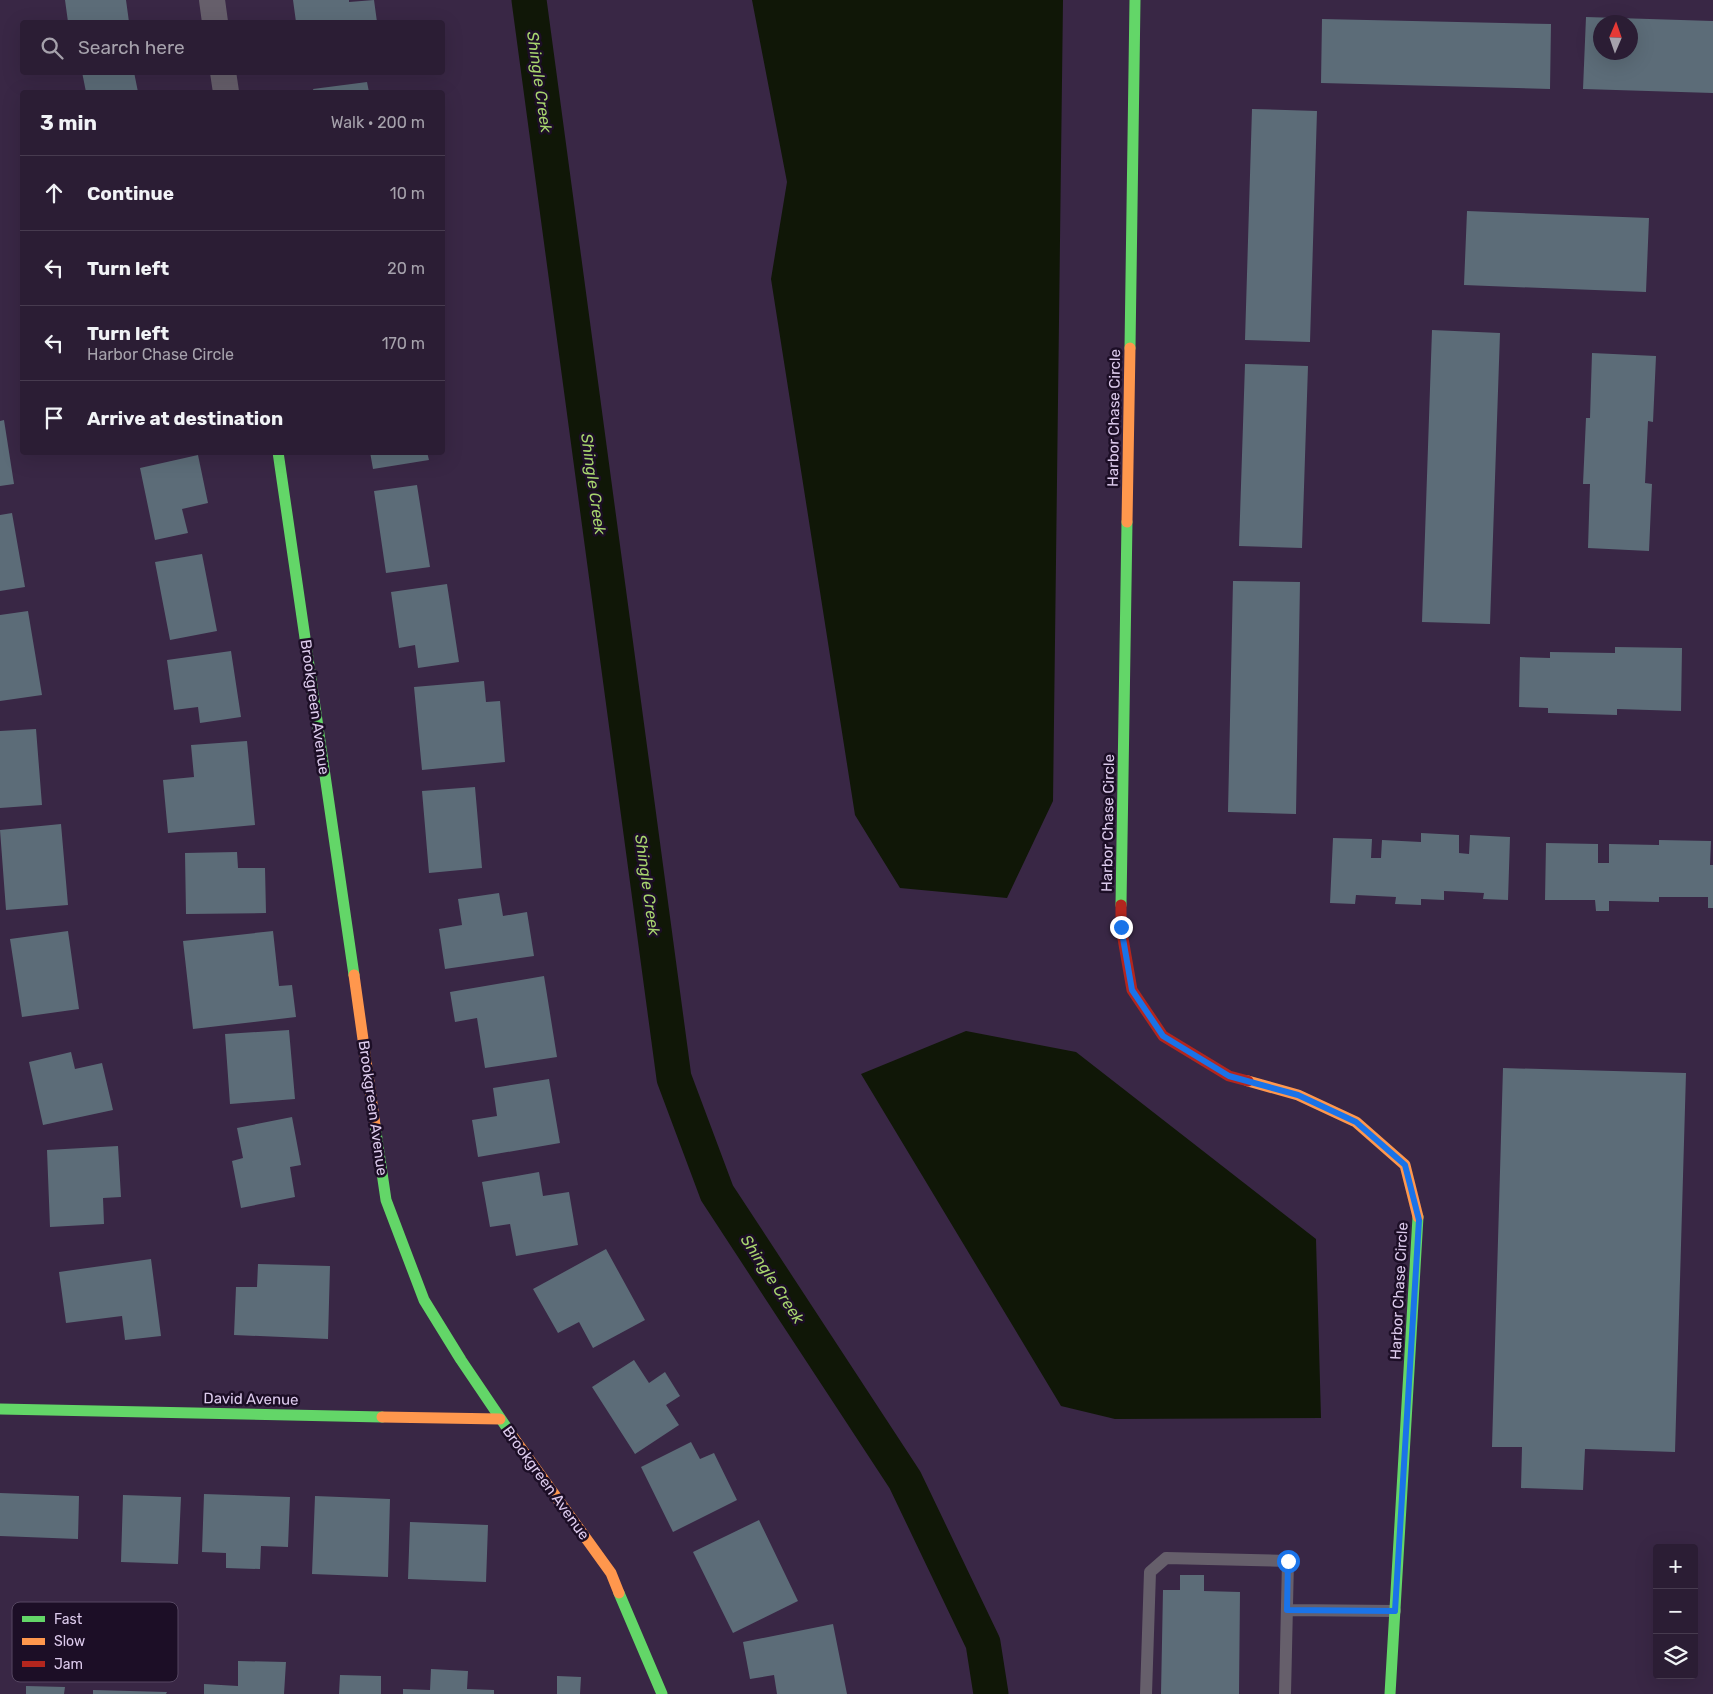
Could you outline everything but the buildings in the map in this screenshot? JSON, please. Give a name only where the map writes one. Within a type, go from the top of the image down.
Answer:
[{"type":"street","points":[[212,0],[215,20]]},
{"type":"street","name":"Harbor Chase Circle","points":[[1135,0],[1121,927],[1132,990],[1163,1036],[1229,1076],[1298,1095],[1356,1122],[1405,1165],[1419,1220],[1390,1694]]},
{"type":"street","points":[[223,75],[226,90]]},
{"type":"street","name":"Brookgreen Avenue","points":[[278,455],[386,1200],[424,1300],[500,1419],[611,1573],[662,1694]]},
{"type":"street","name":"David Avenue","points":[[0,1408],[500,1419]]},
{"type":"lane","points":[[1146,1694],[1150,1572],[1166,1558],[1288,1561],[1285,1694]]},
{"type":"lane","points":[[1287,1610],[1395,1611]]},
{"type":"shaded area","points":[[752,0],[1063,0],[1053,801],[1007,898],[900,888],[855,815],[771,279],[787,182]]},
{"type":"shaded area","points":[[966,1031],[1076,1052],[1316,1239],[1321,1418],[1115,1419],[1061,1406],[861,1074]]},
{"type":"waterway","name":"Shingle Creek","points":[[529,0],[674,1078],[717,1193],[905,1480],[983,1643],[991,1694]]},
{"type":"traffic: fast","points":[[1130,348],[1135,0]]},
{"type":"traffic: fast","points":[[278,455],[354,975]]},
{"type":"traffic: fast","points":[[1121,905],[1127,522]]},
{"type":"traffic: fast","points":[[375,1125],[386,1200],[424,1300],[461,1360],[513,1437]]},
{"type":"traffic: fast","points":[[1390,1694],[1418,1217]]},
{"type":"traffic: fast","points":[[0,1409],[382,1417]]},
{"type":"traffic: fast","points":[[619,1593],[662,1694]]},
{"type":"traffic: slow","points":[[1127,522],[1130,348]]},
{"type":"traffic: slow","points":[[354,975],[375,1125]]},
{"type":"traffic: slow","points":[[1248,1081],[1298,1095],[1356,1122],[1405,1165],[1418,1217]]},
{"type":"traffic: slow","points":[[382,1417],[500,1419]]},
{"type":"traffic: slow","points":[[513,1437],[611,1573],[619,1593]]},
{"type":"traffic: jam","points":[[1121,905],[1121,927],[1132,990],[1163,1036],[1229,1076],[1248,1081]]},
{"type":"route","points":[[1121,927],[1132,990],[1163,1036],[1229,1076],[1298,1095],[1356,1122],[1405,1165],[1419,1220],[1395,1611],[1287,1610],[1288,1561]]}]
